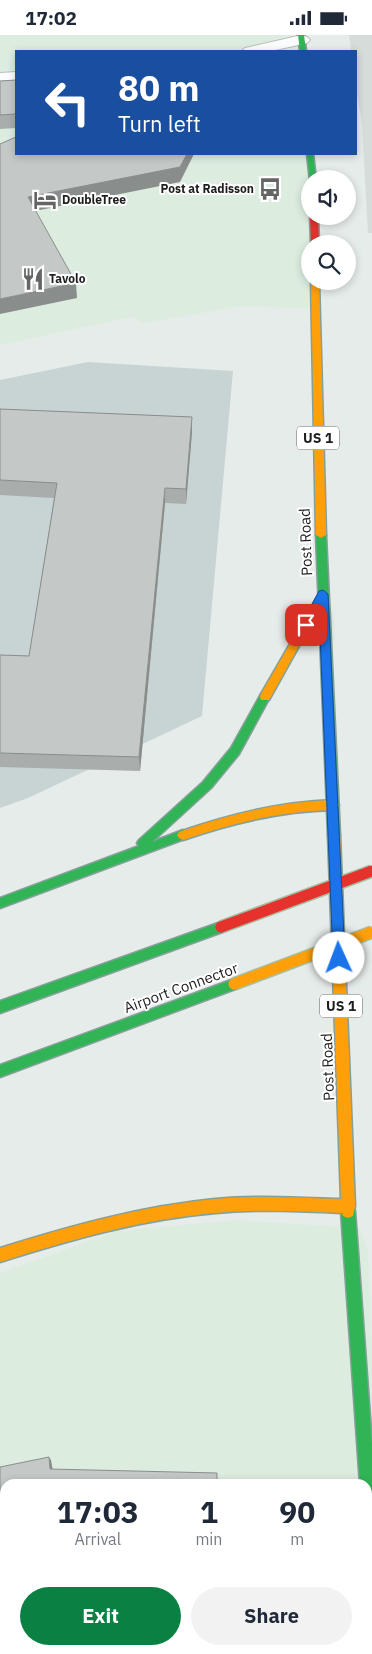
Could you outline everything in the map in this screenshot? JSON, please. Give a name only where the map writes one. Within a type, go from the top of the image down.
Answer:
[{"type":"main road","points":[[310,155],[311,170]]},
{"type":"main road","name":"Post Road","points":[[315,290],[323,594],[348,1207],[367,1479]]},
{"type":"main road","points":[[130,854],[207,785],[235,751],[323,594]]},
{"type":"main road","points":[[0,903],[230,817],[255,811],[307,804],[333,805]]},
{"type":"main road","points":[[0,1007],[372,871]]},
{"type":"main road","name":"Airport Connector","points":[[0,1071],[372,932]]},
{"type":"main road","points":[[0,1255],[112,1223],[160,1213],[215,1206],[244,1205],[348,1207]]},
{"type":"street","points":[[256,50],[302,42]]},
{"type":"street","points":[[0,78],[15,77]]},
{"type":"shaded area","points":[[0,35],[305,35],[308,50],[15,50],[15,155],[313,155],[314,170],[301,170],[301,225],[310,225],[310,235],[301,235],[301,290],[312,290],[315,309],[243,306],[144,323],[132,317],[0,345]]},
{"type":"shaded area","points":[[349,35],[372,35],[372,233],[368,233],[362,124],[357,92],[357,50],[351,50]]},
{"type":"shaded area","points":[[88,362],[233,371],[202,716],[28,798],[0,808],[0,380]]},
{"type":"shaded area","points":[[236,1220],[360,1228],[368,1251],[372,1347],[372,1479],[0,1479],[0,1273],[117,1231]]},
{"type":"building","points":[[15,80],[15,114],[0,115],[0,81]]},
{"type":"building","points":[[15,137],[15,155],[186,155],[180,167],[28,197],[76,283],[0,299],[0,144]]},
{"type":"building","points":[[0,409],[192,417],[186,489],[165,488],[139,757],[0,753],[0,655],[29,656],[57,483],[0,480]]},
{"type":"building","points":[[49,1457],[50,1469],[217,1473],[217,1479],[0,1479],[0,1467]]},
{"type":"traffic: fast","points":[[301,35],[303,50]]},
{"type":"traffic: fast","points":[[310,155],[311,170]]},
{"type":"traffic: fast","points":[[321,535],[334,835]]},
{"type":"traffic: fast","points":[[143,843],[207,785],[235,751],[265,697]]},
{"type":"traffic: fast","points":[[0,903],[183,835]]},
{"type":"traffic: fast","points":[[0,1007],[221,927]]},
{"type":"traffic: fast","points":[[0,1071],[234,984]]},
{"type":"traffic: fast","points":[[348,1211],[367,1479]]},
{"type":"traffic: slow","points":[[315,290],[321,535]]},
{"type":"traffic: slow","points":[[265,697],[323,594]]},
{"type":"traffic: slow","points":[[183,835],[256,813],[294,807],[333,805]]},
{"type":"traffic: slow","points":[[334,835],[348,1211]]},
{"type":"traffic: slow","points":[[234,984],[372,932]]},
{"type":"traffic: slow","points":[[0,1255],[106,1225],[187,1209],[248,1204],[348,1206]]},
{"type":"traffic: jam","points":[[314,225],[315,235]]},
{"type":"traffic: jam","points":[[221,927],[372,871]]},
{"type":"place","name":"Post at Radisson","points":[[270,189]]},
{"type":"place","name":"DoubleTree","points":[[45,200]]},
{"type":"place","name":"Tavolo","points":[[33,279]]},
{"type":"route","points":[[306,625],[323,594],[339,958]]}]
